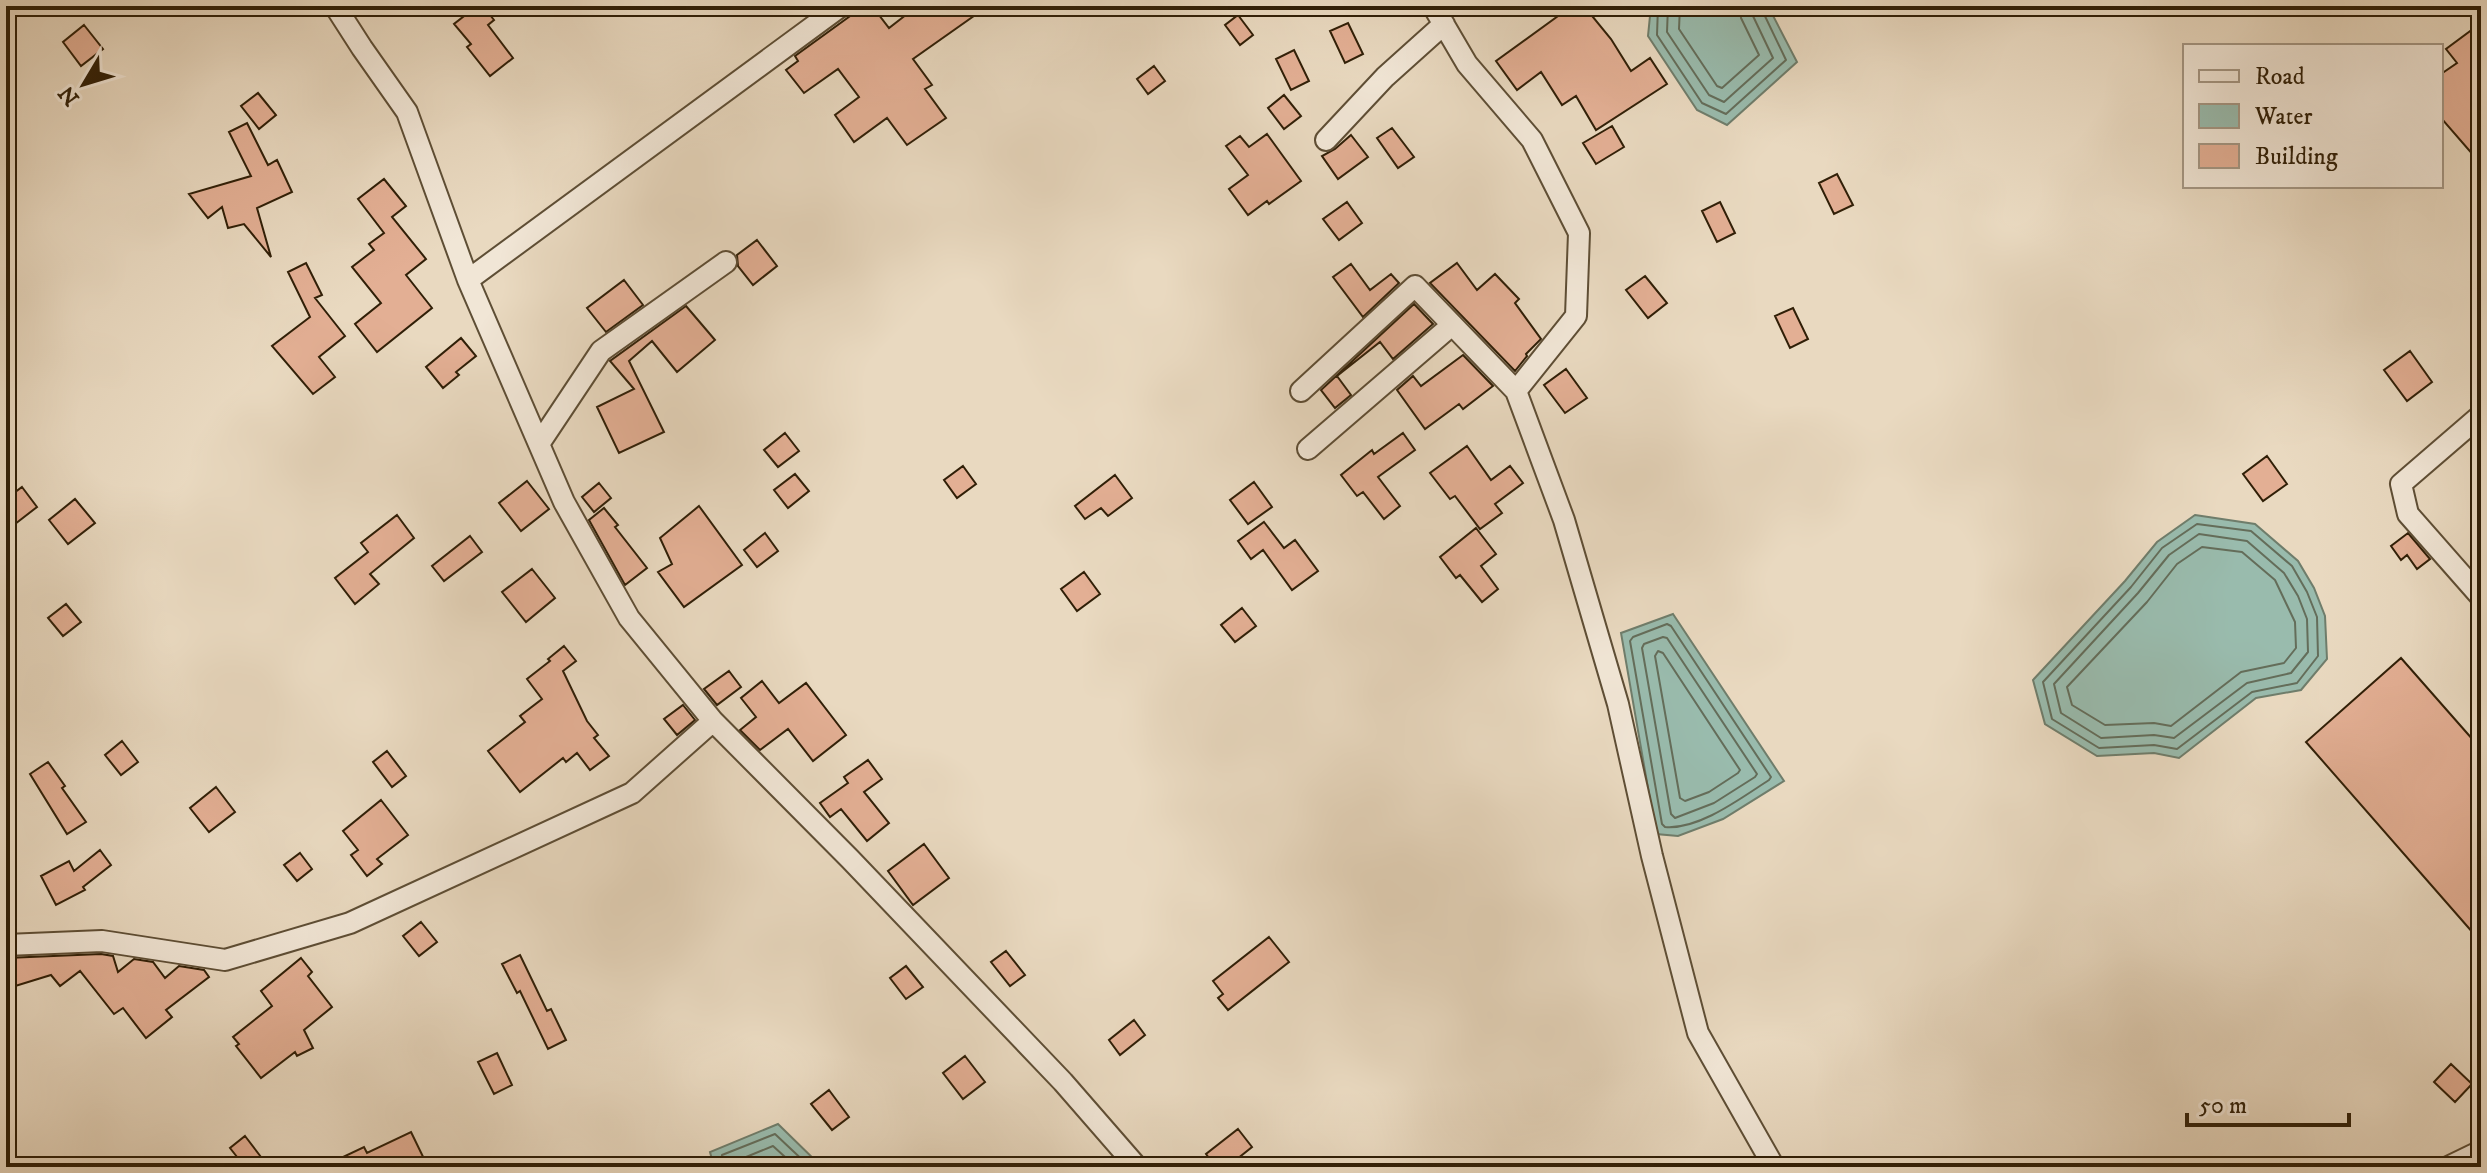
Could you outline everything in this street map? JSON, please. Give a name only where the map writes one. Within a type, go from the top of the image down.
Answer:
[{"type":"street","points":[[335,6],[407,112],[468,280],[564,502],[629,618],[713,721],[1063,1082],[1137,1167]]},
{"type":"street","points":[[468,280],[841,6]]},
{"type":"street","points":[[1326,140],[1438,15],[1467,64],[1532,140],[1579,233],[1576,316],[1516,391]]},
{"type":"street","points":[[539,444],[601,351],[726,262]]},
{"type":"street","points":[[1301,391],[1415,286],[1516,391],[1564,520],[1618,704],[1652,856],[1698,1033],[1774,1167]]},
{"type":"street","points":[[1308,449],[1452,325]]},
{"type":"street","points":[[2481,415],[2401,484],[2408,514],[2481,597]]},
{"type":"street","points":[[6,945],[102,941],[225,960],[350,923],[632,793],[713,721]]},
{"type":"street","points":[[2448,1167],[2481,1151]]},
{"type":"water","points":[[1651,6],[1768,6],[1797,62],[1727,125],[1697,110],[1648,36]]},
{"type":"water","points":[[2195,515],[2255,524],[2298,561],[2314,588],[2325,616],[2327,659],[2301,690],[2256,698],[2179,758],[2154,753],[2097,756],[2045,724],[2033,680],[2157,542]]},
{"type":"water","points":[[1673,614],[1784,781],[1723,819],[1678,836],[1656,834],[1621,633]]},
{"type":"water","points":[[778,1124],[822,1167],[714,1167],[710,1152]]},
{"type":"building","points":[[477,6],[483,6],[494,20],[488,25],[513,58],[490,76],[467,47],[471,44],[454,24]]},
{"type":"building","points":[[864,6],[872,6],[889,28],[916,7],[922,14],[933,6],[988,6],[913,59],[932,85],[925,89],[946,118],[907,145],[887,118],[854,142],[835,115],[859,97],[838,69],[804,93],[786,70],[798,61],[795,56]]},
{"type":"building","points":[[1551,6],[1584,6],[1611,39],[1631,71],[1650,58],[1667,84],[1596,130],[1576,96],[1562,105],[1541,72],[1517,90],[1496,61],[1558,16]]},
{"type":"building","points":[[1238,15],[1253,35],[1240,45],[1225,25]]},
{"type":"building","points":[[1348,23],[1363,54],[1345,63],[1330,31]]},
{"type":"building","points":[[2481,23],[2481,164],[2443,120],[2443,73],[2457,63],[2446,49]]},
{"type":"building","points":[[84,25],[103,49],[81,66],[63,42]]},
{"type":"building","points":[[1294,50],[1309,81],[1291,90],[1276,59]]},
{"type":"building","points":[[1154,66],[1165,81],[1148,94],[1137,79]]},
{"type":"building","points":[[258,93],[276,115],[259,129],[241,106]]},
{"type":"building","points":[[1284,95],[1301,116],[1284,129],[1268,108]]},
{"type":"building","points":[[247,123],[268,165],[277,160],[292,192],[257,208],[271,257],[244,224],[228,228],[222,207],[208,218],[189,194],[251,176],[229,132]]},
{"type":"building","points":[[1612,126],[1624,147],[1596,164],[1583,143]]},
{"type":"building","points":[[1392,128],[1414,157],[1398,168],[1377,138]]},
{"type":"building","points":[[1267,134],[1301,181],[1248,215],[1229,189],[1248,175],[1226,146],[1240,136],[1249,147]]},
{"type":"building","points":[[1351,135],[1368,157],[1338,179],[1322,156]]},
{"type":"building","points":[[1837,174],[1853,205],[1834,214],[1819,183]]},
{"type":"building","points":[[384,179],[406,206],[392,217],[426,259],[406,275],[432,308],[377,352],[355,324],[381,303],[352,267],[374,250],[369,244],[384,233],[358,199]]},
{"type":"building","points":[[1347,202],[1362,223],[1339,240],[1323,219]]},
{"type":"building","points":[[1720,202],[1735,233],[1717,242],[1702,211]]},
{"type":"building","points":[[757,240],[777,266],[753,285],[738,266],[737,255]]},
{"type":"building","points":[[306,263],[322,295],[315,298],[345,336],[319,357],[335,377],[313,394],[272,346],[310,317],[288,272]]},
{"type":"building","points":[[1457,263],[1477,290],[1495,274],[1519,299],[1515,303],[1541,339],[1515,371],[1430,283]]},
{"type":"building","points":[[1351,264],[1370,290],[1391,274],[1399,283],[1363,317],[1333,277]]},
{"type":"building","points":[[1645,276],[1667,303],[1648,318],[1626,290]]},
{"type":"building","points":[[624,280],[643,305],[606,332],[587,308]]},
{"type":"building","points":[[1414,304],[1433,324],[1393,359],[1380,342],[1337,376],[1351,395],[1335,408],[1321,390]]},
{"type":"building","points":[[686,306],[715,340],[677,372],[652,341],[629,361],[664,432],[619,453],[597,407],[634,389],[610,361]]},
{"type":"building","points":[[1793,308],[1808,339],[1790,348],[1775,316]]},
{"type":"building","points":[[461,338],[476,356],[456,372],[459,375],[443,388],[426,367]]},
{"type":"building","points":[[2410,351],[2432,382],[2407,401],[2384,370]]},
{"type":"building","points":[[1463,355],[1493,386],[1463,409],[1459,404],[1425,429],[1397,390],[1413,376],[1421,386]]},
{"type":"building","points":[[1566,369],[1587,398],[1565,413],[1544,385]]},
{"type":"building","points":[[785,433],[799,451],[778,467],[764,450]]},
{"type":"building","points":[[1403,433],[1415,450],[1378,477],[1400,506],[1384,519],[1363,492],[1357,496],[1341,475],[1372,450],[1374,454]]},
{"type":"building","points":[[1467,446],[1491,480],[1510,466],[1523,483],[1495,504],[1502,513],[1480,529],[1455,496],[1450,499],[1430,473]]},
{"type":"building","points":[[2267,456],[2287,484],[2263,501],[2243,474]]},
{"type":"building","points":[[963,466],[976,484],[957,498],[944,480]]},
{"type":"building","points":[[795,474],[809,491],[788,508],[774,490]]},
{"type":"building","points":[[1115,475],[1132,498],[1108,516],[1101,508],[1085,519],[1075,506]]},
{"type":"building","points":[[527,481],[549,509],[521,531],[499,503]]},
{"type":"building","points":[[1254,482],[1272,507],[1248,524],[1230,500]]},
{"type":"building","points":[[599,483],[611,498],[594,512],[582,497]]},
{"type":"building","points":[[22,487],[37,507],[6,531],[6,499]]},
{"type":"building","points":[[75,499],[95,523],[68,544],[49,520]]},
{"type":"building","points":[[699,506],[742,565],[684,607],[658,572],[672,564],[660,538]]},
{"type":"building","points":[[604,508],[647,568],[625,585],[589,520]]},
{"type":"building","points":[[397,515],[414,538],[370,574],[379,584],[355,604],[335,578],[368,552],[361,543]]},
{"type":"building","points":[[1264,522],[1284,548],[1295,540],[1318,571],[1292,590],[1263,550],[1251,559],[1238,541]]},
{"type":"building","points":[[1476,528],[1496,554],[1481,566],[1498,589],[1482,602],[1460,575],[1456,578],[1440,557]]},
{"type":"building","points":[[765,533],[778,551],[757,567],[744,550]]},
{"type":"building","points":[[2408,533],[2430,559],[2417,569],[2407,555],[2401,560],[2391,546]]},
{"type":"building","points":[[470,536],[482,552],[444,581],[432,566]]},
{"type":"building","points":[[532,569],[555,598],[526,622],[502,592]]},
{"type":"building","points":[[1084,572],[1100,594],[1077,611],[1061,589]]},
{"type":"building","points":[[66,604],[81,622],[63,636],[48,618]]},
{"type":"building","points":[[1242,608],[1256,626],[1235,642],[1221,625]]},
{"type":"building","points":[[564,646],[576,661],[563,671],[587,721],[598,735],[594,738],[609,756],[590,770],[577,753],[566,762],[563,758],[520,792],[488,751],[525,722],[520,716],[542,699],[527,679]]},
{"type":"building","points":[[2401,658],[2481,749],[2481,942],[2306,742]]},
{"type":"building","points":[[729,671],[741,687],[717,705],[704,689]]},
{"type":"building","points":[[762,681],[779,703],[806,683],[846,735],[813,761],[788,729],[760,750],[740,730],[756,717],[741,698]]},
{"type":"building","points":[[683,705],[695,720],[677,735],[664,719]]},
{"type":"building","points":[[122,741],[138,762],[121,775],[105,755]]},
{"type":"building","points":[[387,751],[406,776],[392,787],[373,762]]},
{"type":"building","points":[[868,760],[882,779],[864,792],[889,823],[867,841],[841,809],[830,817],[820,803],[848,783],[844,777]]},
{"type":"building","points":[[48,762],[86,822],[67,834],[30,774]]},
{"type":"building","points":[[216,787],[235,812],[209,832],[190,808]]},
{"type":"building","points":[[381,800],[408,835],[377,859],[382,864],[367,876],[351,855],[358,850],[343,831]]},
{"type":"building","points":[[924,844],[949,878],[913,905],[888,871]]},
{"type":"building","points":[[100,850],[111,865],[83,887],[85,890],[56,905],[41,876],[69,861],[74,871]]},
{"type":"building","points":[[300,853],[312,869],[297,881],[284,865]]},
{"type":"building","points":[[421,922],[437,942],[419,956],[403,936]]},
{"type":"building","points":[[1269,937],[1289,962],[1228,1010],[1218,998],[1223,994],[1213,981]]},
{"type":"building","points":[[1006,951],[1025,975],[1010,986],[991,962]]},
{"type":"building","points":[[520,955],[547,1011],[551,1009],[566,1040],[548,1049],[520,991],[517,993],[502,964]]},
{"type":"building","points":[[113,956],[118,972],[134,959],[153,962],[165,978],[179,966],[204,970],[209,977],[166,1010],[172,1017],[146,1038],[123,1008],[114,1014],[80,971],[60,986],[51,975],[12,987],[6,969],[6,958]]},
{"type":"building","points":[[301,958],[312,972],[308,976],[332,1007],[304,1030],[313,1048],[297,1056],[295,1052],[261,1078],[236,1046],[239,1044],[233,1037],[272,1006],[261,991]]},
{"type":"building","points":[[906,966],[923,987],[906,999],[890,978]]},
{"type":"building","points":[[1134,1020],[1145,1035],[1120,1055],[1109,1040]]},
{"type":"building","points":[[497,1053],[512,1085],[494,1094],[478,1062]]},
{"type":"building","points":[[965,1056],[985,1082],[963,1099],[943,1073]]},
{"type":"building","points":[[2451,1064],[2472,1084],[2455,1102],[2434,1082]]},
{"type":"building","points":[[829,1090],[849,1117],[832,1130],[811,1104]]},
{"type":"building","points":[[1238,1129],[1252,1147],[1227,1167],[1216,1167],[1206,1154]]},
{"type":"building","points":[[411,1132],[428,1167],[322,1167],[364,1147],[367,1153]]},
{"type":"building","points":[[245,1136],[269,1167],[245,1167],[230,1148]]}]
